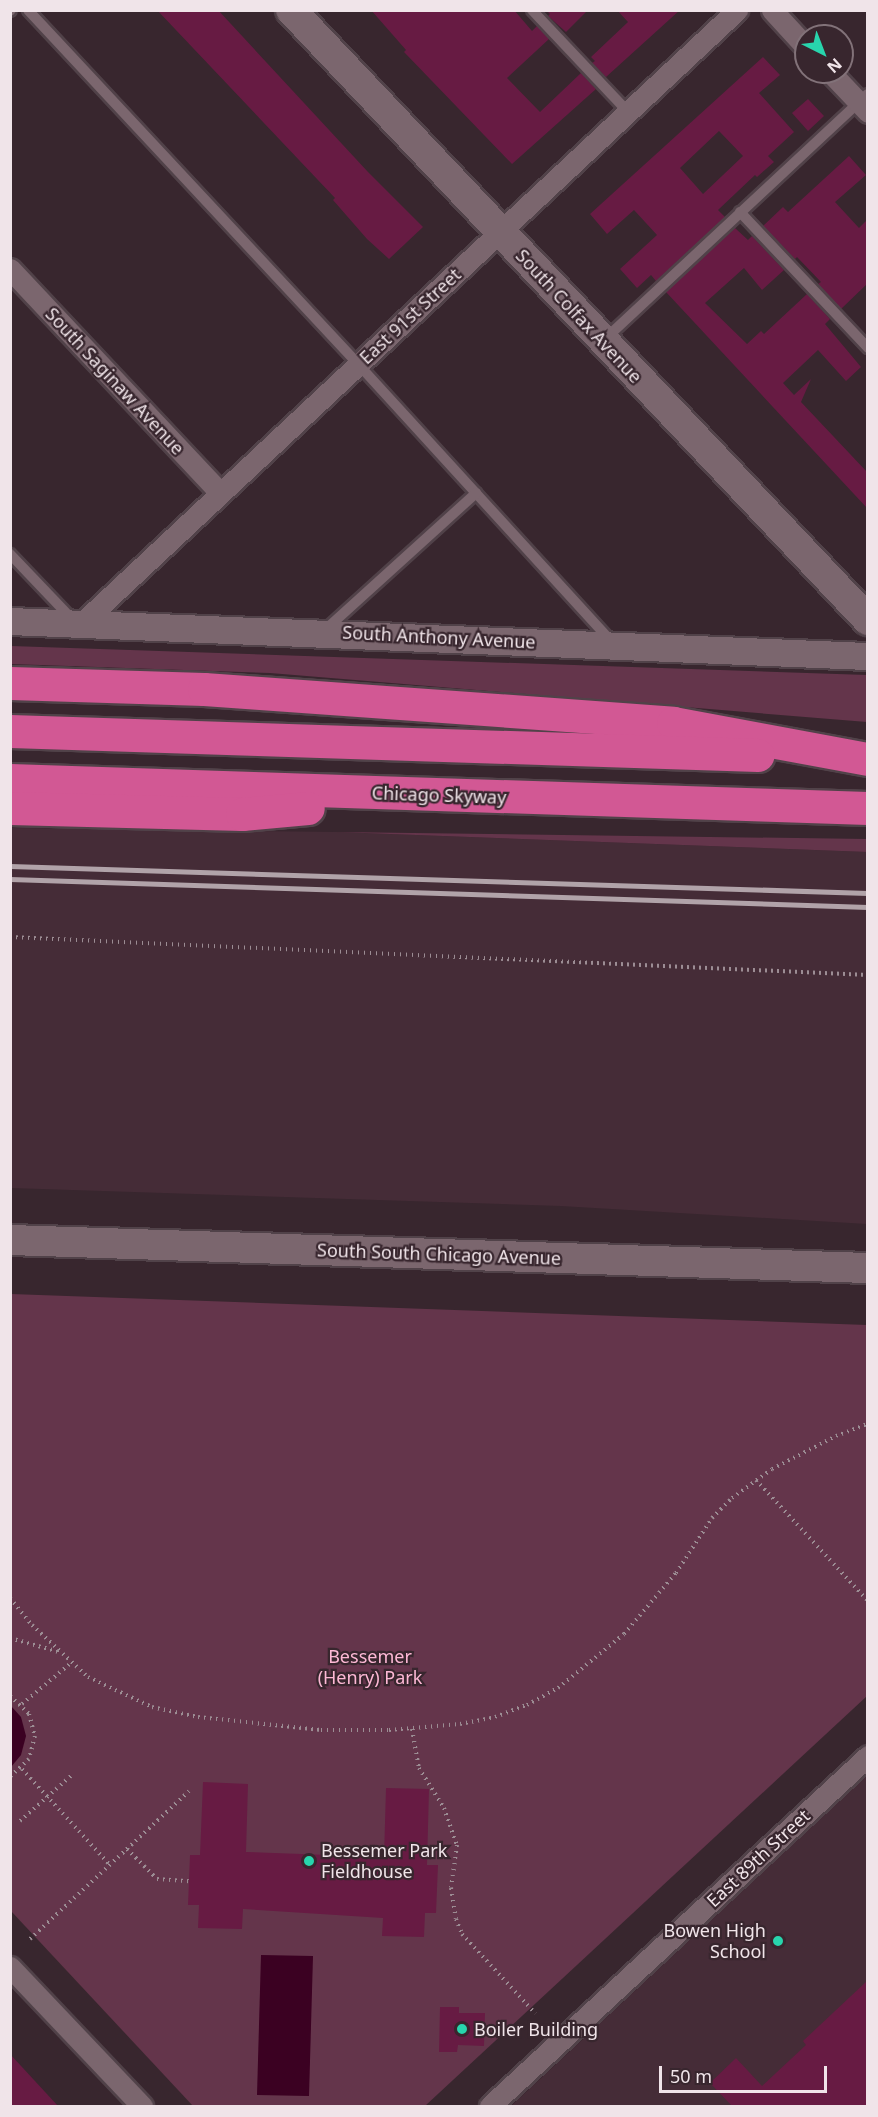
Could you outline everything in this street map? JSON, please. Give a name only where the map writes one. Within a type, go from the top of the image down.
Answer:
[{"type":"highway","points":[[10,683],[204,689],[673,723],[867,759]]},
{"type":"highway","points":[[10,731],[867,759]]},
{"type":"highway","name":"Chicago Skyway","points":[[10,780],[867,808]]},
{"type":"highway","points":[[10,808],[242,814],[451,795]]},
{"type":"main road","name":"South Colfax Avenue","points":[[291,10],[867,621]]},
{"type":"main road","name":"South South Chicago Avenue","points":[[10,1240],[867,1268]]},
{"type":"street","name":"East 91st Street","points":[[79,622],[737,10]]},
{"type":"street","points":[[772,10],[794,34]]},
{"type":"street","points":[[843,84],[864,103]]},
{"type":"street","name":"South Saginaw Avenue","points":[[10,269],[220,493]]},
{"type":"street","name":"South Anthony Avenue","points":[[10,621],[79,622],[867,656]]},
{"type":"street","name":"East 89th Street","points":[[490,2106],[867,1756]]},
{"type":"street","points":[[10,1966],[141,2106]]},
{"type":"lane","points":[[28,10],[358,364],[615,645]]},
{"type":"lane","points":[[532,10],[627,112]]},
{"type":"lane","points":[[603,341],[741,212],[864,103]]},
{"type":"lane","points":[[741,212],[867,348]]},
{"type":"lane","points":[[322,632],[476,493]]},
{"type":"lane","points":[[10,554],[79,622]]},
{"type":"path","points":[[10,937],[867,975]]},
{"type":"path","points":[[10,1598],[59,1652],[88,1677],[152,1707],[198,1717],[321,1730],[412,1729],[495,1717],[527,1705],[558,1688],[624,1634],[676,1573],[712,1518],[732,1497],[807,1450],[867,1424]]},
{"type":"path","points":[[756,1480],[867,1601]]},
{"type":"path","points":[[10,1638],[59,1652]]},
{"type":"path","points":[[22,1704],[72,1662]]},
{"type":"path","points":[[10,1696],[22,1704],[33,1725],[35,1737],[29,1759],[22,1769],[10,1777]]},
{"type":"path","points":[[412,1729],[419,1768],[444,1808],[457,1845],[452,1888],[453,1905],[459,1926],[473,1948],[535,2013]]},
{"type":"path","points":[[22,1769],[110,1865]]},
{"type":"path","points":[[20,1821],[72,1775]]},
{"type":"path","points":[[30,1939],[189,1791]]},
{"type":"path","points":[[127,1849],[144,1869],[157,1879],[189,1881]]},
{"type":"shaded area","points":[[11,828],[336,832],[867,852],[867,1224],[561,1206],[11,1188]]},
{"type":"shaded area","points":[[11,1706],[21,1717],[26,1736],[21,1755],[11,1767]]},
{"type":"shaded area","name":"Bowen High School","points":[[867,1775],[867,2106],[511,2106]]},
{"type":"shaded area","points":[[261,1955],[313,1956],[309,2096],[257,2095]]},
{"type":"green space","points":[[11,646],[867,675],[867,722],[270,673],[11,664]]},
{"type":"green space","points":[[336,832],[867,839],[868,852],[683,845]]},
{"type":"green space","name":"Bessemer (Henry) Park","points":[[11,1294],[867,1325],[867,1696],[425,2106],[193,2106],[11,1911]]},
{"type":"building","points":[[157,10],[218,10],[368,172],[423,227],[389,259],[367,239],[333,200],[335,198]]},
{"type":"building","points":[[371,10],[514,10],[532,31],[537,26],[549,39],[507,78],[540,112],[581,73],[596,89],[512,164],[404,52],[406,50]]},
{"type":"building","points":[[546,10],[588,10],[566,32],[548,16],[550,14]]},
{"type":"building","points":[[617,10],[680,10],[606,77],[592,63],[595,61],[591,57],[628,22]]},
{"type":"building","points":[[763,57],[780,75],[759,93],[794,132],[768,156],[774,162],[757,177],[755,175],[718,210],[725,217],[656,281],[651,275],[637,288],[620,269],[657,235],[634,210],[607,234],[590,214]],"holes":[[[719,131],[743,156],[703,194],[680,168]]]},
{"type":"building","points":[[808,99],[824,116],[808,131],[792,113]]},
{"type":"building","points":[[849,156],[866,175],[835,202],[859,228],[867,220],[867,284],[841,309],[818,284],[821,282],[763,226],[783,207],[788,212]]},
{"type":"building","points":[[735,228],[748,240],[752,236],[784,270],[762,290],[744,268],[705,303],[747,344],[761,331],[764,334],[807,294],[830,319],[825,324],[861,367],[846,381],[818,350],[783,383],[794,395],[811,379],[801,402],[867,472],[867,508],[666,292]]},
{"type":"building","name":"Bessemer Park Fieldhouse","points":[[203,1782],[248,1784],[246,1852],[384,1857],[386,1788],[429,1789],[427,1865],[438,1865],[436,1913],[425,1913],[424,1937],[382,1936],[383,1918],[243,1909],[242,1929],[198,1928],[199,1905],[188,1905],[190,1855],[200,1855]]},
{"type":"building","points":[[867,1981],[867,2106],[732,2106],[710,2083],[736,2058],[762,2086],[806,2045],[803,2041]]},
{"type":"building","name":"Boiler Building","points":[[440,2007],[459,2007],[459,2013],[485,2013],[484,2046],[458,2045],[457,2052],[439,2052]]},
{"type":"building","points":[[10,2054],[58,2106],[10,2106]]},
{"type":"railway","points":[[10,866],[868,893]]},
{"type":"railway","points":[[10,879],[868,907]]},
{"type":"place","name":"Bessemer Park Fieldhouse","points":[[309,1861]]},
{"type":"place","name":"Bowen High School","points":[[778,1941]]},
{"type":"place","name":"Boiler Building","points":[[462,2029]]}]
